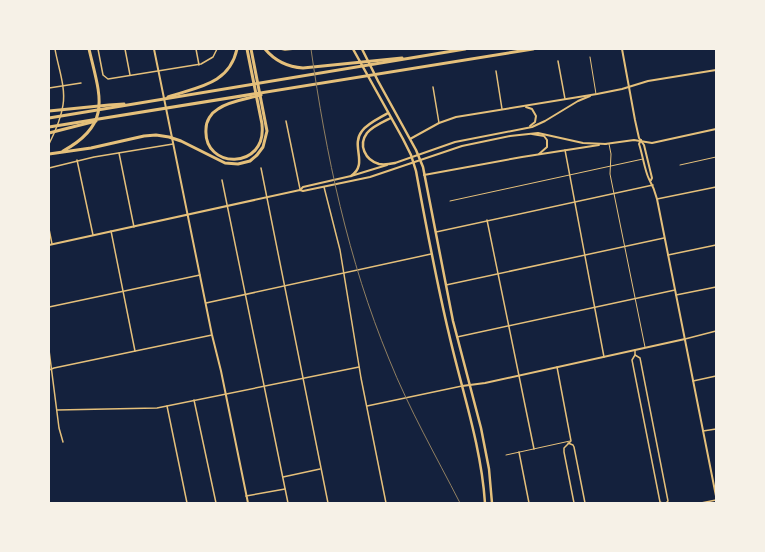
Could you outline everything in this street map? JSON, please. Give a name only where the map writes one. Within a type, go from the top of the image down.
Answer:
[{"type":"highway","points":[[61,152],[78,142],[87,134],[95,123],[99,112],[100,95],[89,49]]},
{"type":"highway","points":[[180,95],[216,81],[229,68],[237,49]]},
{"type":"highway","points":[[247,49],[262,124],[262,136],[257,149],[247,157],[234,160],[222,158],[212,150],[207,142],[206,133],[208,121],[213,113],[222,107],[248,97]]},
{"type":"highway","points":[[49,154],[90,148],[147,135],[154,135],[175,138],[218,160],[232,164],[242,164],[250,161],[263,147],[266,138],[266,126],[251,49]]},
{"type":"highway","points":[[266,49],[275,59],[291,66],[307,68],[416,57]]},
{"type":"highway","points":[[49,118],[109,107],[150,102],[180,95],[246,86],[465,49]]},
{"type":"highway","points":[[49,133],[106,118],[248,97],[269,92],[533,49]]},
{"type":"highway","points":[[49,111],[89,107],[109,107]]},
{"type":"highway","points":[[49,127],[84,123]]},
{"type":"main road","points":[[154,49],[248,503]]},
{"type":"main road","points":[[353,49],[409,152],[415,167],[446,321],[478,448],[485,503]]},
{"type":"main road","points":[[362,49],[416,150],[422,165],[457,337],[480,422],[486,452],[492,503]]},
{"type":"main road","points":[[622,49],[635,120],[644,145],[652,178],[651,180]]},
{"type":"main road","points":[[410,139],[439,123],[456,117],[596,94],[629,87],[648,81],[716,70]]},
{"type":"main road","points":[[300,190],[302,187],[351,176],[395,163],[454,142],[542,123],[578,101],[596,94]]},
{"type":"main road","points":[[525,106],[532,109],[536,116],[535,122],[528,127]]},
{"type":"main road","points":[[351,176],[359,168],[358,142],[360,134],[366,126],[388,113]]},
{"type":"main road","points":[[391,118],[370,130],[364,138],[363,146],[366,154],[374,162],[382,164],[395,163]]},
{"type":"main road","points":[[424,175],[538,154],[634,140],[652,143],[716,129]]},
{"type":"main road","points":[[51,244],[266,197],[370,177],[462,146],[490,139],[524,133],[541,133],[583,143],[607,144]]},
{"type":"main road","points":[[524,133],[538,134],[544,136],[548,140],[546,150],[538,154]]},
{"type":"main road","points":[[641,140],[640,144],[643,159],[657,200],[716,496]]},
{"type":"main road","points":[[462,386],[470,386],[519,376],[685,339]]},
{"type":"street","points":[[49,144],[59,123],[63,106],[62,86],[55,49]]},
{"type":"street","points":[[98,49],[105,78],[108,79],[158,70],[199,65],[209,60],[217,49]]},
{"type":"street","points":[[125,49],[130,75]]},
{"type":"street","points":[[196,49],[199,65]]},
{"type":"street","points":[[280,49],[295,49]]},
{"type":"street","points":[[558,61],[565,99]]},
{"type":"street","points":[[496,71],[502,110]]},
{"type":"street","points":[[49,88],[81,83]]},
{"type":"street","points":[[433,88],[439,123]]},
{"type":"street","points":[[286,121],[300,190]]},
{"type":"street","points":[[49,168],[78,160],[173,144]]},
{"type":"street","points":[[565,150],[568,175],[604,357]]},
{"type":"street","points":[[119,153],[134,226]]},
{"type":"street","points":[[78,160],[93,235]]},
{"type":"street","points":[[261,168],[328,503]]},
{"type":"street","points":[[222,180],[288,503]]},
{"type":"street","points":[[436,232],[653,185]]},
{"type":"street","points":[[324,187],[340,250],[359,366],[386,503]]},
{"type":"street","points":[[657,200],[716,187]]},
{"type":"street","points":[[487,220],[534,449]]},
{"type":"street","points":[[49,228],[51,244]]},
{"type":"street","points":[[111,231],[135,351]]},
{"type":"street","points":[[446,285],[664,238]]},
{"type":"street","points":[[668,255],[716,245]]},
{"type":"street","points":[[206,303],[432,254]]},
{"type":"street","points":[[49,307],[200,275]]},
{"type":"street","points":[[676,295],[716,287]]},
{"type":"street","points":[[457,337],[675,290]]},
{"type":"street","points":[[685,339],[716,331]]},
{"type":"street","points":[[50,370],[212,335]]},
{"type":"street","points":[[49,350],[50,370],[59,430],[63,442]]},
{"type":"street","points":[[634,350],[636,355],[640,358],[668,501],[666,503]]},
{"type":"street","points":[[636,355],[632,360],[660,502],[662,503]]},
{"type":"street","points":[[57,410],[154,408],[359,366]]},
{"type":"street","points":[[557,367],[571,441],[564,448],[564,452],[574,503]]},
{"type":"street","points":[[693,381],[716,376]]},
{"type":"street","points":[[367,406],[462,386]]},
{"type":"street","points":[[194,400],[216,503]]},
{"type":"street","points":[[167,406],[187,503]]},
{"type":"street","points":[[703,431],[716,429]]},
{"type":"street","points":[[568,444],[573,445],[574,448],[585,503]]},
{"type":"street","points":[[519,452],[529,503]]},
{"type":"street","points":[[283,477],[321,469]]},
{"type":"street","points":[[246,496],[285,488]]},
{"type":"street","points":[[701,503],[716,500]]},
{"type":"lane","points":[[590,57],[596,94]]},
{"type":"lane","points":[[607,144],[611,154],[609,170],[613,193],[645,348]]},
{"type":"lane","points":[[680,165],[716,158]]},
{"type":"lane","points":[[450,201],[643,159]]},
{"type":"lane","points":[[506,455],[571,441]]},
{"type":"railway","points":[[311,49],[331,168],[350,245],[374,322],[397,378],[414,414],[460,503]]}]
